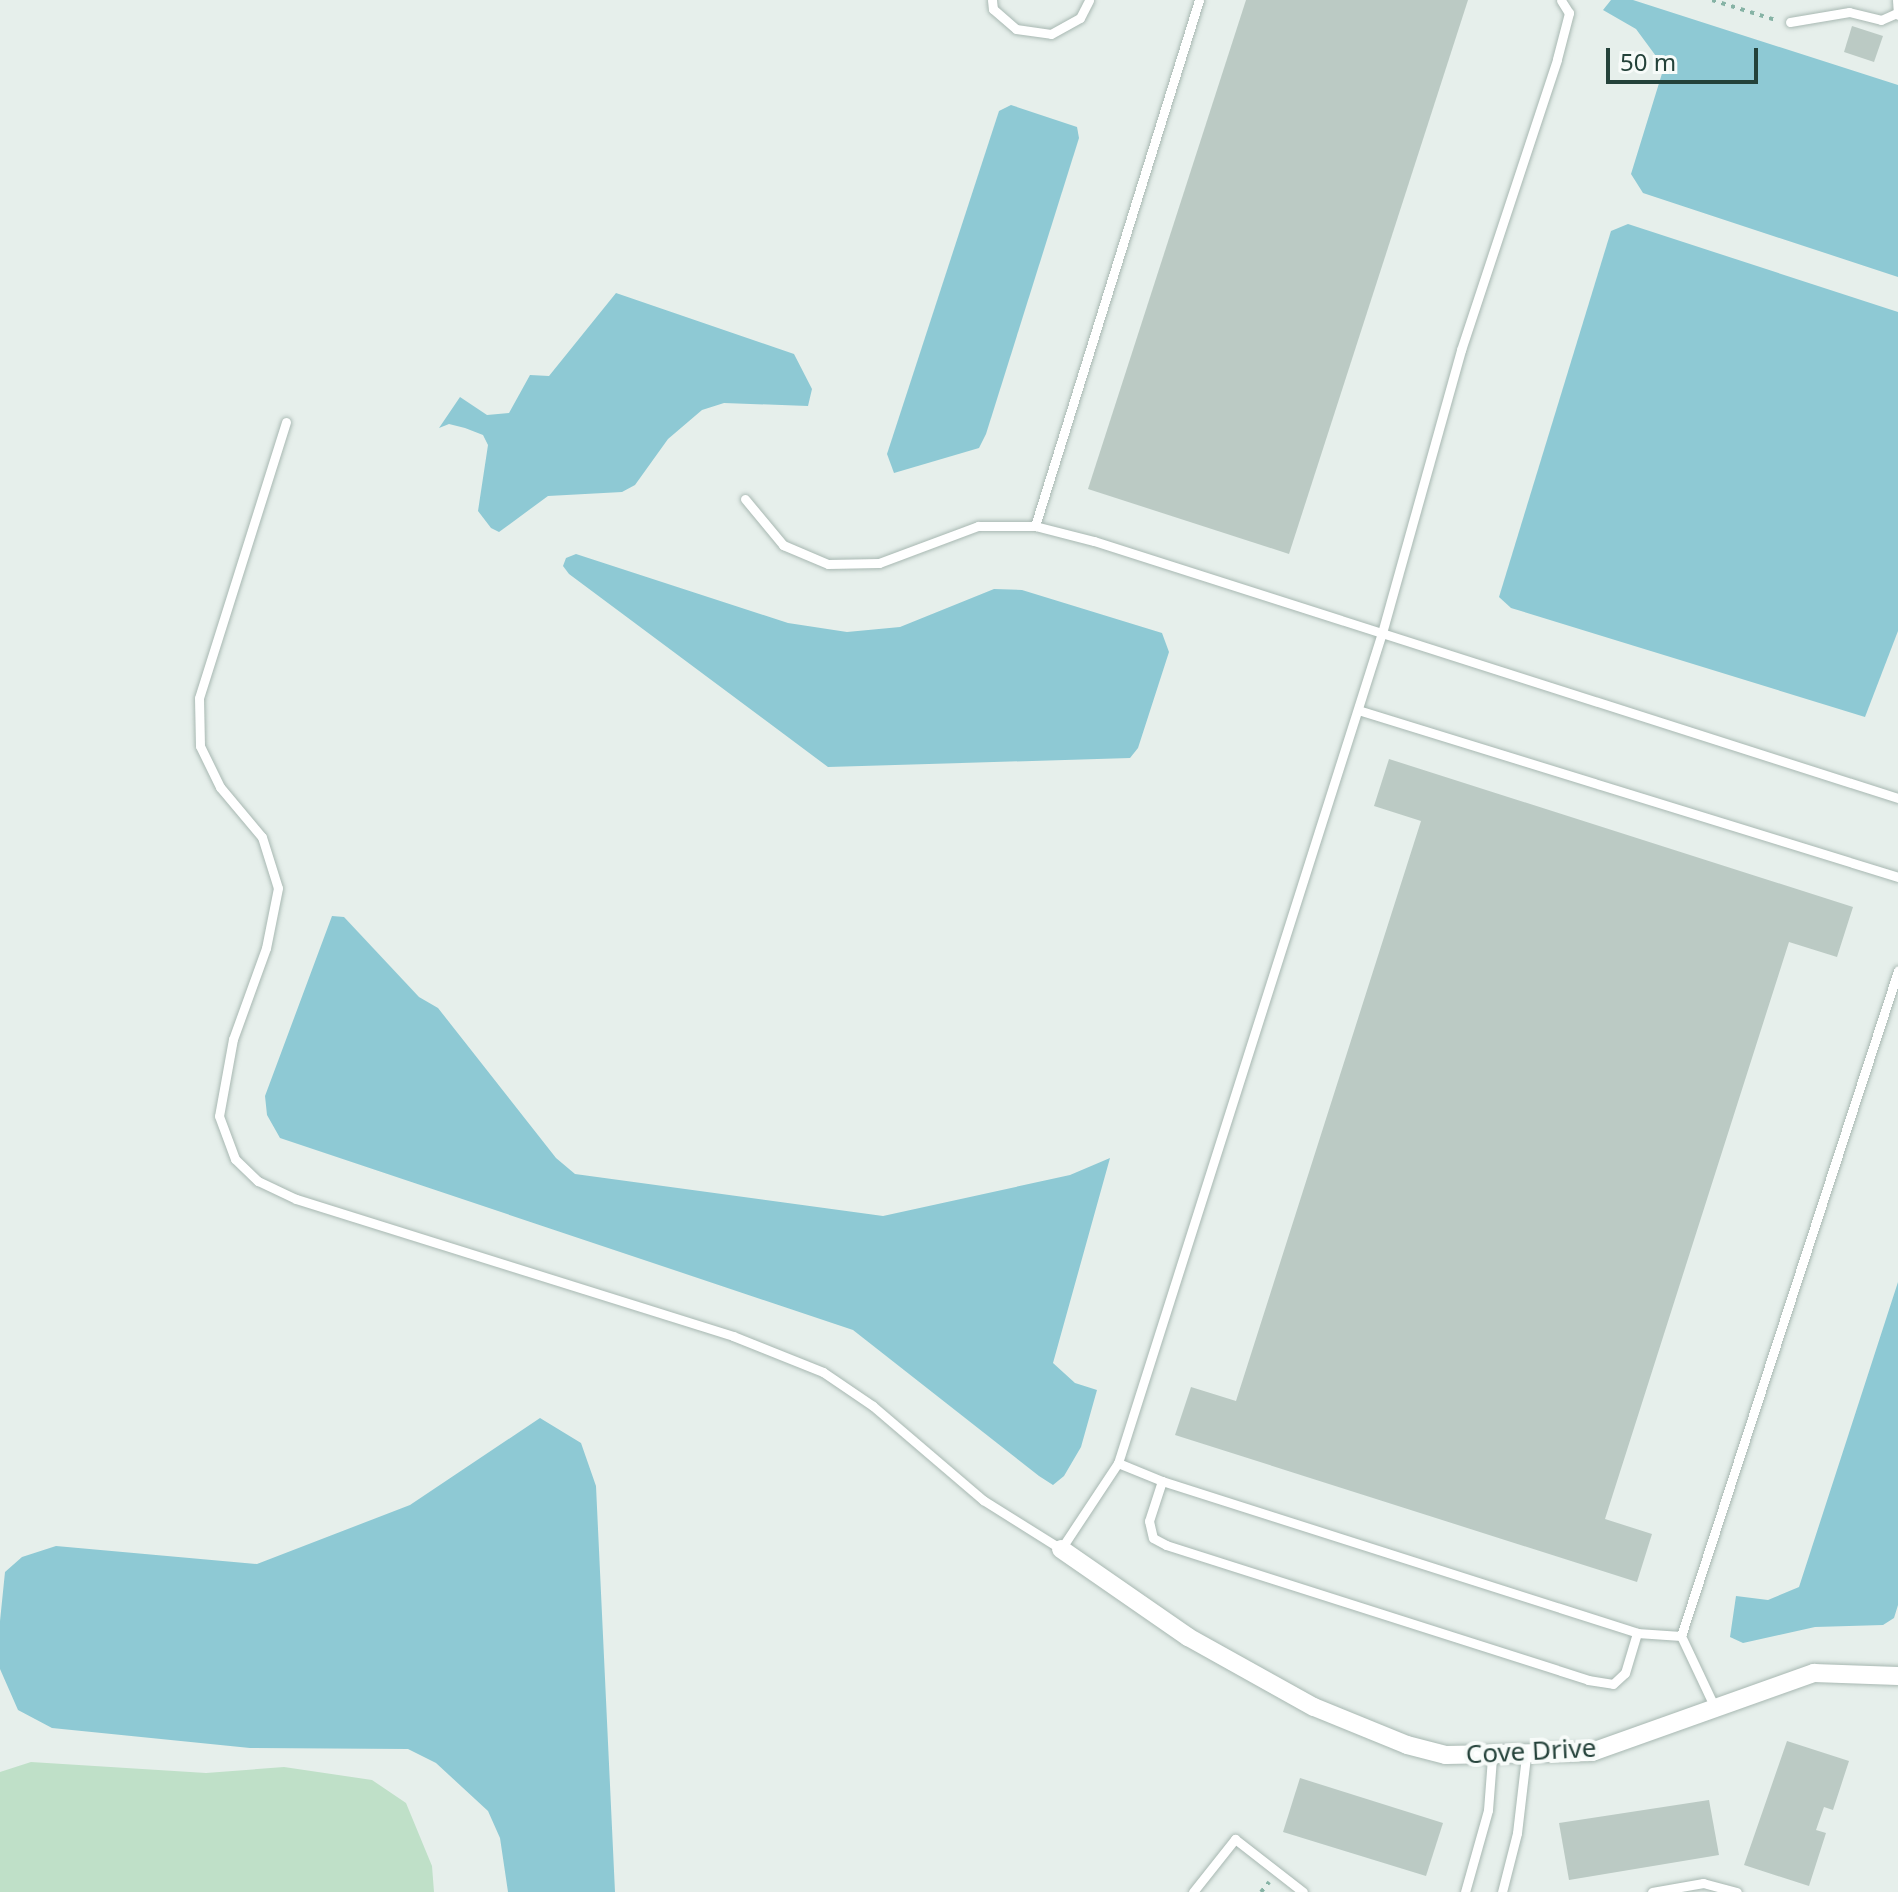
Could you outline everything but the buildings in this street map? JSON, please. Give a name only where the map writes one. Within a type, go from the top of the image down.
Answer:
[{"type":"street","name":"Cove Drive","points":[[1061,1549],[1188,1637],[1314,1707],[1407,1745],[1492,1758],[1592,1752],[1814,1673],[1898,1676]]},
{"type":"lane","points":[[992,0],[993,9],[1016,29],[1051,34],[1080,18],[1089,0]]},
{"type":"lane","points":[[1035,526],[1199,0]]},
{"type":"lane","points":[[286,422],[199,698],[200,746],[220,787],[262,837],[278,888],[266,948],[233,1039],[219,1116],[235,1159],[258,1181],[296,1199],[733,1336],[823,1372],[873,1406],[983,1500],[1061,1549],[1118,1463],[1382,633],[1461,350],[1557,59],[1569,13],[1561,0]]},
{"type":"lane","points":[[1790,22],[1849,12],[1881,20],[1898,14],[1897,0]]},
{"type":"lane","points":[[745,499],[783,545],[828,564],[879,563],[978,526],[1035,526],[1898,798]]},
{"type":"lane","points":[[1358,710],[1898,877]]},
{"type":"lane","points":[[1715,1708],[1681,1636],[1898,971]]},
{"type":"lane","points":[[1118,1463],[1162,1481],[1637,1633],[1681,1636]]},
{"type":"lane","points":[[1162,1481],[1149,1521],[1153,1538],[1166,1545],[1512,1656],[1613,1684],[1625,1673],[1637,1633]]},
{"type":"lane","points":[[1502,1892],[1517,1833],[1526,1756]]},
{"type":"lane","points":[[1465,1892],[1488,1810],[1492,1758]]},
{"type":"lane","points":[[1193,1892],[1235,1839],[1303,1892]]},
{"type":"lane","points":[[1658,1892],[1703,1883],[1737,1892]]},
{"type":"path","points":[[1712,0],[1790,22]]},
{"type":"green space","points":[[31,1762],[206,1773],[284,1767],[372,1780],[406,1803],[432,1866],[434,1892],[0,1892],[0,1772]]},
{"type":"water","points":[[1611,0],[1633,0],[1898,85],[1898,277],[1643,193],[1631,174],[1664,67],[1636,29],[1603,10]]},
{"type":"water","points":[[1011,105],[1077,127],[1079,138],[986,434],[979,448],[894,473],[887,454],[999,111]]},
{"type":"water","points":[[1628,224],[1898,312],[1898,631],[1865,717],[1511,608],[1499,597],[1611,231]]},
{"type":"water","points":[[616,293],[794,354],[812,389],[808,406],[724,403],[702,410],[668,439],[635,485],[622,492],[548,496],[499,532],[491,528],[478,511],[488,445],[483,435],[449,424],[439,428],[460,397],[487,415],[509,413],[530,375],[549,376]]},
{"type":"water","points":[[576,554],[788,623],[847,632],[900,627],[994,589],[1022,590],[1162,633],[1169,652],[1138,748],[1130,758],[828,767],[569,574],[563,566],[566,558]]},
{"type":"water","points":[[332,916],[344,917],[419,997],[438,1008],[556,1158],[575,1174],[883,1216],[1070,1175],[1110,1158],[1053,1363],[1075,1383],[1097,1390],[1081,1447],[1064,1476],[1053,1485],[1039,1476],[853,1330],[280,1138],[267,1115],[265,1096]]},
{"type":"water","points":[[1898,1282],[1898,1605],[1894,1618],[1883,1625],[1815,1627],[1743,1643],[1730,1637],[1736,1596],[1768,1600],[1799,1587]]},
{"type":"water","points":[[540,1418],[581,1443],[596,1486],[615,1892],[508,1892],[500,1838],[488,1811],[436,1763],[408,1749],[250,1748],[52,1728],[18,1710],[0,1669],[0,1621],[5,1572],[22,1557],[56,1546],[257,1564],[410,1505]]}]
